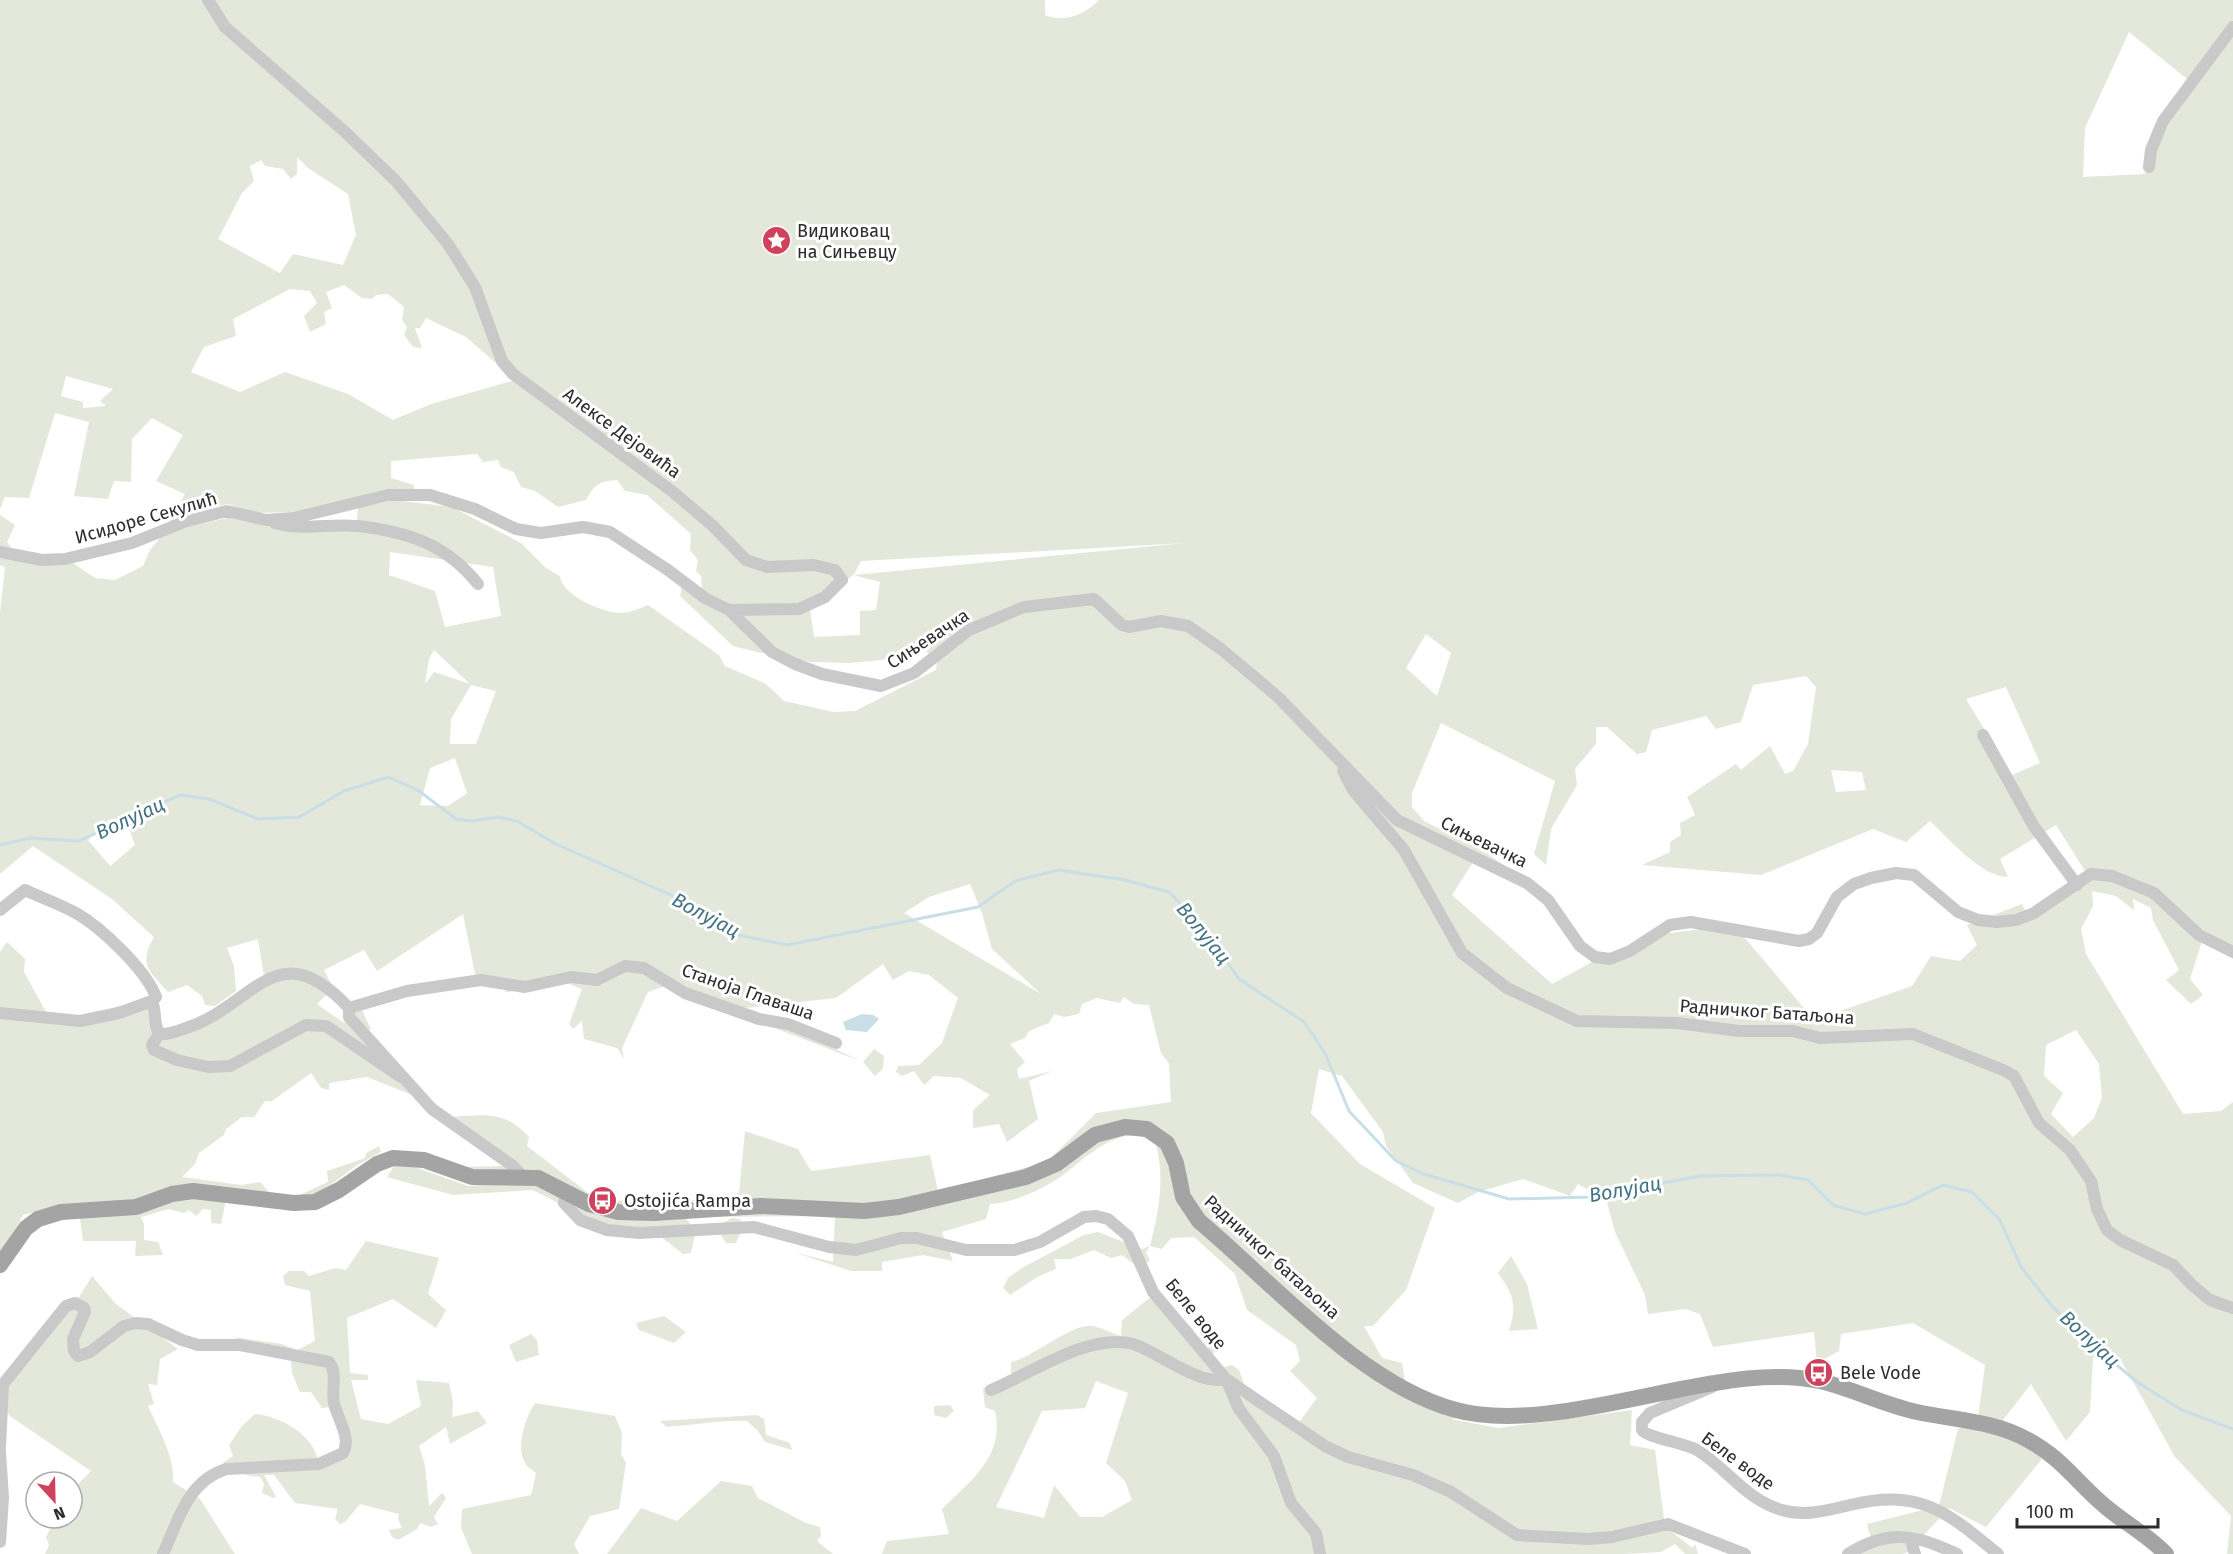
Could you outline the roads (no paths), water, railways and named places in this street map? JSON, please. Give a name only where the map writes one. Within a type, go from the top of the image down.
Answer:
[{"type":"main road","name":"Радничког батаљона","points":[[0,1265],[26,1228],[38,1220],[61,1212],[129,1208],[172,1194],[193,1191],[294,1203],[315,1202],[339,1190],[377,1164],[404,1157],[424,1160],[472,1177],[522,1176],[544,1181],[598,1207],[635,1214],[725,1207],[882,1209],[1026,1177],[1056,1164],[1103,1131],[1139,1127],[1155,1133],[1170,1148],[1183,1197],[1199,1221],[1350,1352],[1426,1400],[1473,1414],[1518,1416],[1713,1383],[1775,1378],[1822,1382],[1909,1410],[1971,1421],[2018,1435],[2061,1462],[2104,1506],[2146,1536],[2166,1554]]},
{"type":"street","name":"Алексе Дејовића","points":[[208,0],[225,27],[344,131],[396,181],[448,244],[475,287],[502,361],[513,374],[673,492],[713,526],[746,560],[767,567],[814,566],[835,570],[842,579],[825,597],[799,609],[729,610],[705,598],[668,570],[610,532],[583,527],[541,534]]},
{"type":"street","points":[[2149,167],[2151,150],[2163,121],[2233,27]]},
{"type":"street","name":"Исидоре Секулић","points":[[266,520],[294,518],[388,495],[430,495],[475,509],[516,529],[541,534]]},
{"type":"street","name":"Исидоре Секулић","points":[[0,552],[42,560],[65,559],[132,543],[184,522],[227,512],[289,527],[357,526],[421,540],[454,557],[478,584]]},
{"type":"street","name":"Сињевачка","points":[[729,610],[772,652],[795,664],[822,674],[881,686],[914,673],[969,630],[1024,607],[1094,599],[1122,625],[1130,627],[1161,621],[1188,626],[1221,649],[1278,697],[1397,820],[1527,883],[1548,900],[1580,946],[1595,957],[1610,959],[1630,951],[1670,925],[1691,922],[1799,941],[1809,939],[1817,933],[1837,897],[1854,884],[1896,873],[1914,875],[1958,912],[1978,920],[1997,922],[2016,920],[2034,913],[2091,874],[2112,876],[2154,893],[2199,935],[2233,952]]},
{"type":"street","points":[[1983,735],[2033,825],[2076,885]]},
{"type":"street","name":"Радничког Батаљона","points":[[1337,759],[1353,790],[1404,850],[1462,953],[1507,988],[1577,1021],[1677,1023],[1739,1031],[1793,1031],[1820,1038],[1913,1034],[2003,1070],[2014,1076],[2039,1123],[2070,1150],[2091,1181],[2097,1209],[2107,1230],[2120,1240],[2174,1264],[2192,1286],[2210,1300],[2233,1308]]},
{"type":"street","points":[[0,910],[26,890],[78,914],[103,934],[151,983],[156,997],[152,1001],[119,1013],[80,1021],[0,1013]]},
{"type":"street","name":"Станоја Главаша","points":[[349,1008],[407,991],[481,980],[525,987],[571,976],[597,980],[625,966],[644,968],[685,993],[759,1019],[788,1023],[837,1043]]},
{"type":"street","points":[[159,1034],[167,1035],[205,1022],[231,1006],[259,982],[284,974],[308,976],[326,986],[349,1008],[349,1017],[432,1109],[513,1166],[522,1176]]},
{"type":"street","points":[[152,1001],[156,1010],[155,1027],[159,1034]]},
{"type":"street","points":[[159,1034],[152,1045],[154,1050],[208,1067],[230,1066],[306,1025],[326,1026],[401,1077]]},
{"type":"street","name":"Беле воде","points":[[567,1193],[564,1203],[574,1215],[586,1223],[607,1230],[639,1233],[754,1227],[829,1247],[856,1250],[901,1238],[916,1238],[966,1250],[1014,1250],[1040,1242],[1084,1217],[1096,1216],[1119,1226],[1128,1236],[1154,1293],[1226,1379],[1325,1446],[1348,1457],[1413,1475],[1451,1492],[1517,1535],[1587,1539],[1612,1537],[1650,1526],[1668,1524],[1745,1554]]},
{"type":"street","points":[[0,1542],[3,1498],[0,1450],[4,1418],[2,1386],[66,1305],[75,1303],[84,1308],[85,1312],[73,1339],[74,1351],[78,1356],[85,1355],[124,1326],[136,1323],[148,1324],[198,1345],[240,1345],[329,1362],[334,1371],[333,1400],[346,1441],[343,1453],[319,1464],[226,1469],[214,1473],[194,1489],[163,1554]]},
{"type":"street","points":[[991,1390],[1061,1356],[1093,1345],[1131,1344],[1197,1375],[1217,1381],[1226,1379],[1239,1409],[1274,1456],[1291,1503],[1316,1533],[1320,1554]]},
{"type":"street","name":"Беле воде","points":[[1713,1383],[1709,1390],[1650,1413],[1642,1422],[1642,1430],[1649,1436],[1675,1440],[1699,1452],[1758,1502],[1783,1511],[1812,1513],[1885,1498],[1918,1503],[1938,1508],[1952,1516],[1998,1554]]},
{"type":"street","points":[[1848,1554],[1877,1539],[1889,1536],[1910,1538],[1957,1554]]},
{"type":"street","points":[[1910,1538],[1915,1554]]},
{"type":"water","points":[[862,1014],[873,1015],[879,1019],[867,1032],[846,1030],[843,1022]]},
{"type":"waterway","name":"Волујац","points":[[0,845],[30,838],[79,841],[180,795],[209,799],[258,819],[299,817],[344,791],[389,777],[419,791],[456,819],[472,821],[497,817],[517,821],[556,844],[673,896],[733,934],[787,945],[978,907],[1015,881],[1059,870],[1125,880],[1169,892],[1202,926],[1239,979],[1304,1022],[1325,1053],[1349,1111],[1396,1161],[1424,1174],[1509,1199],[1591,1197],[1700,1176],[1780,1175],[1808,1180],[1833,1205],[1865,1214],[1907,1203],[1943,1185],[1972,1192],[2000,1220],[2021,1267],[2051,1305],[2078,1332],[2137,1382],[2182,1410],[2233,1429]]},
{"type":"place","name":"Видиковац на Сињевцу","points":[[776,241]]},
{"type":"place","name":"Ostojića Rampa","points":[[603,1201]]},
{"type":"place","name":"Bele Vode","points":[[1819,1373]]}]
